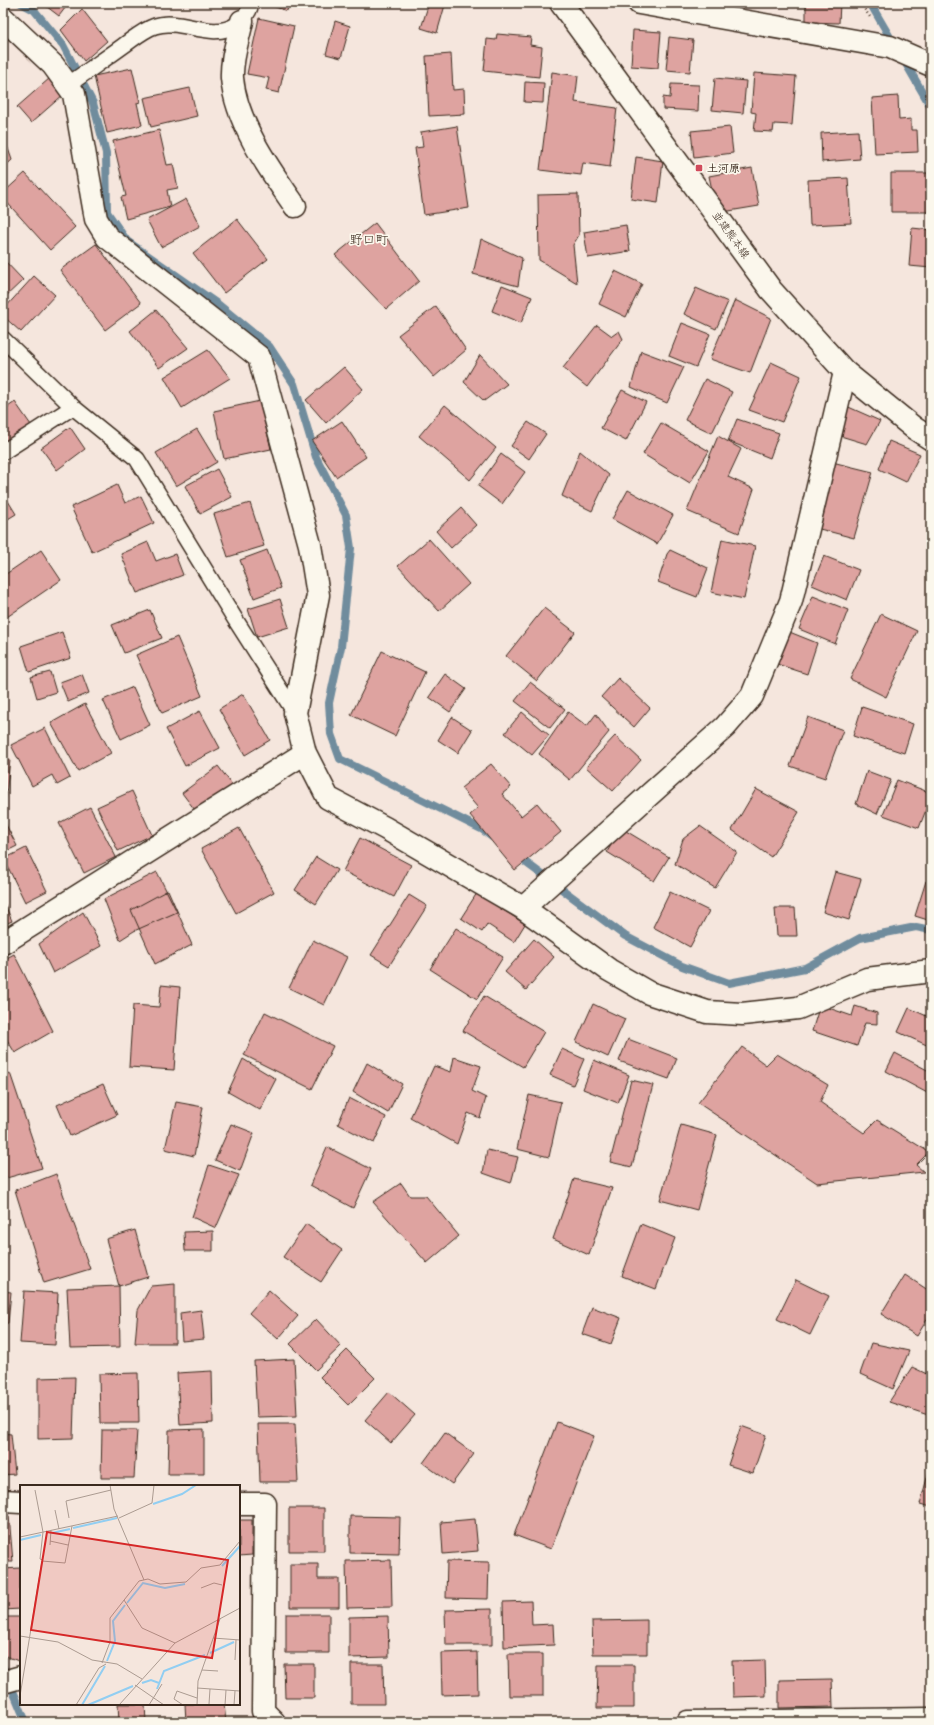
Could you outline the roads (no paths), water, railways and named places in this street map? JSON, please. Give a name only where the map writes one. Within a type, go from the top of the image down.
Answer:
[{"type":"street","name":"並建熊本線","points":[[561,3],[771,290],[845,372],[931,440]]},
{"type":"street","points":[[639,3],[742,12],[890,47],[931,65]]},
{"type":"street","points":[[246,12],[233,61],[232,78],[236,97],[254,140],[295,206]]},
{"type":"street","points":[[3,18],[54,65],[74,94],[96,219],[107,237],[259,357],[310,545],[318,595],[295,712],[305,753],[328,798],[385,828],[523,908],[616,974],[649,993],[707,1012],[742,1014],[798,1008],[867,979],[931,971]]},
{"type":"street","points":[[523,908],[725,727],[752,696],[791,601],[845,372]]},
{"type":"street","points":[[3,943],[305,753]]},
{"type":"street","points":[[3,1501],[20,1502]]},
{"type":"street","points":[[240,1504],[265,1504],[263,1711],[270,1720]]},
{"type":"street","points":[[3,1682],[20,1677]]},
{"type":"street","points":[[688,1722],[931,1719]]},
{"type":"lane","points":[[68,85],[142,33],[155,26],[167,25],[221,31],[232,27],[246,12]]},
{"type":"lane","points":[[3,339],[73,407],[137,459],[234,619],[295,712]]},
{"type":"lane","points":[[3,452],[73,407]]},
{"type":"waterway","points":[[21,3],[34,10],[63,45],[93,103],[106,153],[107,212],[127,241],[219,305],[269,346],[294,384],[316,457],[346,515],[351,548],[341,647],[329,703],[331,734],[340,759],[483,830],[492,837]]},
{"type":"waterway","points":[[870,3],[894,44]]},
{"type":"waterway","points":[[902,57],[931,107]]},
{"type":"waterway","points":[[517,856],[625,936],[682,966],[729,983],[805,968],[860,938],[916,927],[931,930]]},
{"type":"waterway","points":[[3,1667],[26,1722]]},
{"type":"place","name":"土河原","points":[[699,168]]},
{"type":"district","name":"野口町","points":[[369,240]]}]
